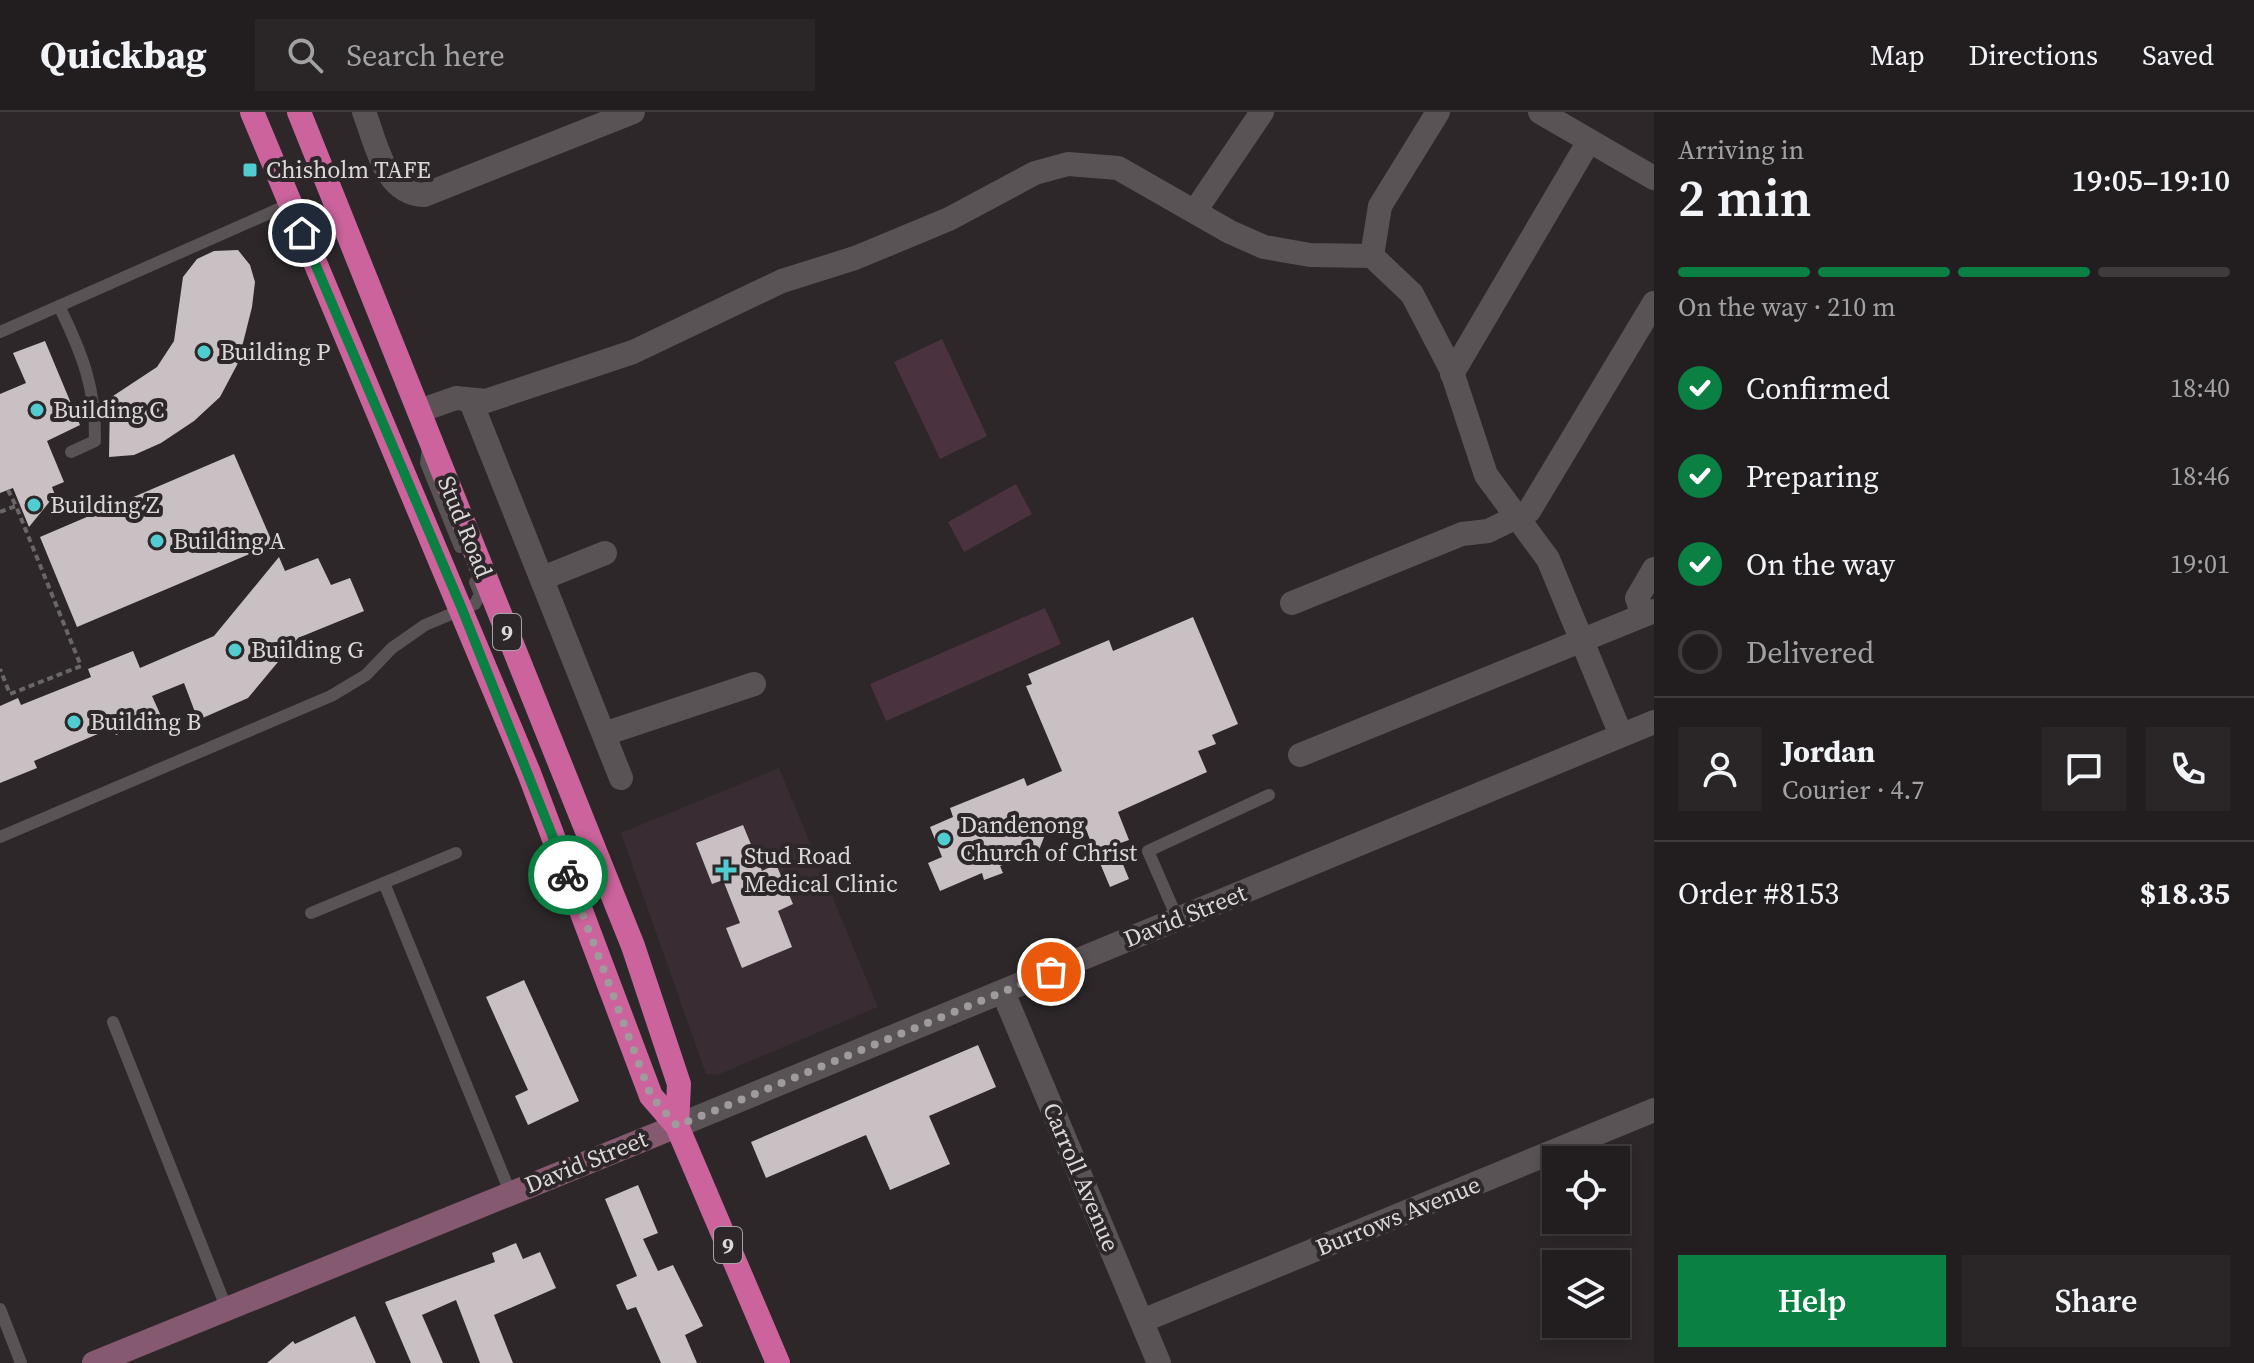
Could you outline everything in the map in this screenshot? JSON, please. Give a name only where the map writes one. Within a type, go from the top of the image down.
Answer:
[{"type":"highway","name":"Stud Road","points":[[252,112],[462,609],[651,1096],[677,1126],[778,1363]]},
{"type":"highway","name":"Stud Road","points":[[299,112],[633,946],[679,1084],[677,1126]]},
{"type":"main road","name":"David Street","points":[[94,1363],[677,1126]]},
{"type":"street","points":[[364,112],[391,180],[416,195],[424,195],[633,112]]},
{"type":"street","points":[[1195,211],[1262,112]]},
{"type":"street","points":[[1372,256],[1380,206],[1438,112]]},
{"type":"street","points":[[1540,112],[1654,178]]},
{"type":"street","points":[[1452,374],[1589,141]]},
{"type":"street","points":[[419,411],[456,398],[471,402],[486,401],[633,352],[782,281],[855,258],[949,219],[1010,185],[1052,167],[1083,162],[1118,168],[1247,241],[1288,253],[1372,256],[1412,294],[1452,374],[1486,475],[1548,559],[1621,735]]},
{"type":"street","points":[[1292,603],[1462,534],[1488,531],[1529,511],[1654,303]]},
{"type":"street","points":[[471,402],[621,778]]},
{"type":"street","points":[[543,578],[605,553]]},
{"type":"street","points":[[1300,755],[1648,613],[1637,598],[1654,569]]},
{"type":"street","points":[[604,734],[754,684]]},
{"type":"street","name":"David Street","points":[[677,1126],[1654,722]]},
{"type":"street","name":"Carroll Avenue","points":[[1003,992],[1159,1363]]},
{"type":"street","name":"Burrows Avenue","points":[[1142,1321],[1654,1110]]},
{"type":"lane","points":[[0,332],[290,204]]},
{"type":"lane","points":[[59,306],[76,340],[96,403],[95,441],[71,452]]},
{"type":"lane","points":[[0,837],[308,707],[366,675],[392,648],[425,625],[475,604],[480,594],[426,463],[429,437]]},
{"type":"lane","points":[[1178,920],[1148,851],[1269,795]]},
{"type":"lane","points":[[311,913],[456,853]]},
{"type":"lane","points":[[384,883],[510,1192]]},
{"type":"lane","points":[[113,1022],[226,1307]]},
{"type":"lane","points":[[0,1309],[21,1363]]},
{"type":"path","points":[[0,669],[10,694],[81,666],[8,490]]},
{"type":"path","points":[[0,512],[16,506]]},
{"type":"shaded area","points":[[942,339],[987,436],[940,459],[894,362]]},
{"type":"shaded area","points":[[1016,484],[1032,514],[964,552],[948,522]]},
{"type":"shaded area","points":[[1045,608],[1061,644],[886,721],[870,684]]},
{"type":"shaded area","points":[[779,768],[878,1007],[717,1075],[706,1074],[621,833]]},
{"type":"building","name":"Building P","points":[[238,250],[250,265],[255,282],[252,307],[238,363],[220,397],[194,421],[161,443],[134,455],[109,457],[110,398],[157,367],[174,341],[183,277],[197,259],[214,251]]},
{"type":"building","name":"Building C","points":[[45,341],[80,425],[47,441],[64,482],[52,487],[55,495],[29,527],[13,488],[0,493],[0,394],[26,383],[13,353]]},
{"type":"building","name":"Building A","points":[[234,454],[273,544],[77,627],[40,537]]},
{"type":"building","points":[[279,557],[285,571],[318,558],[331,585],[350,578],[364,611],[298,638],[248,698],[198,720],[184,683],[152,696],[161,716],[116,735],[112,728],[34,761],[37,768],[0,783],[0,706],[18,698],[21,705],[91,677],[88,669],[133,651],[140,668],[214,636]]},
{"type":"building","points":[[1193,617],[1238,724],[1212,735],[1216,744],[1198,751],[1207,772],[1118,812],[1129,840],[1115,845],[1129,879],[1110,887],[1081,818],[1046,832],[1039,850],[1000,866],[1003,873],[984,880],[982,873],[940,891],[928,863],[942,857],[930,827],[953,817],[950,808],[1024,778],[1027,786],[1062,771],[1026,686],[1032,684],[1028,674],[1109,640],[1113,651]]},
{"type":"building","points":[[743,825],[762,871],[776,864],[793,904],[778,911],[792,947],[742,968],[726,928],[740,923],[723,880],[712,884],[696,843]]},
{"type":"building","points":[[524,980],[579,1101],[528,1125],[515,1096],[528,1090],[486,997]]},
{"type":"building","points":[[978,1045],[996,1087],[929,1116],[950,1164],[890,1190],[866,1135],[766,1178],[751,1142]]},
{"type":"building","points":[[638,1185],[658,1233],[643,1239],[658,1271],[673,1265],[703,1326],[685,1335],[697,1363],[661,1363],[636,1307],[627,1310],[616,1285],[637,1276],[605,1199]]},
{"type":"building","points":[[516,1243],[523,1259],[540,1252],[556,1288],[494,1315],[513,1363],[480,1363],[456,1300],[422,1315],[443,1363],[411,1363],[385,1302],[495,1262],[492,1253]]},
{"type":"building","points":[[355,1316],[376,1363],[267,1363],[293,1341],[295,1344]]},
{"type":"way so far","points":[[568,875],[651,1096],[677,1126],[1051,972]]},
{"type":"place","name":"Chisholm TAFE","points":[[250,170]]},
{"type":"place","name":"Building P","points":[[204,352]]},
{"type":"place","name":"Building C","points":[[37,410]]},
{"type":"place","name":"Building Z","points":[[34,505]]},
{"type":"place","name":"Building A","points":[[157,541]]},
{"type":"place","name":"Building G","points":[[235,650]]},
{"type":"place","name":"Building B","points":[[74,722]]},
{"type":"place","name":"Dandenong Church of Christ","points":[[944,839]]},
{"type":"place","name":"Stud Road Medical Clinic","points":[[726,870]]},
{"type":"route","points":[[302,233],[462,609],[568,875]]}]
